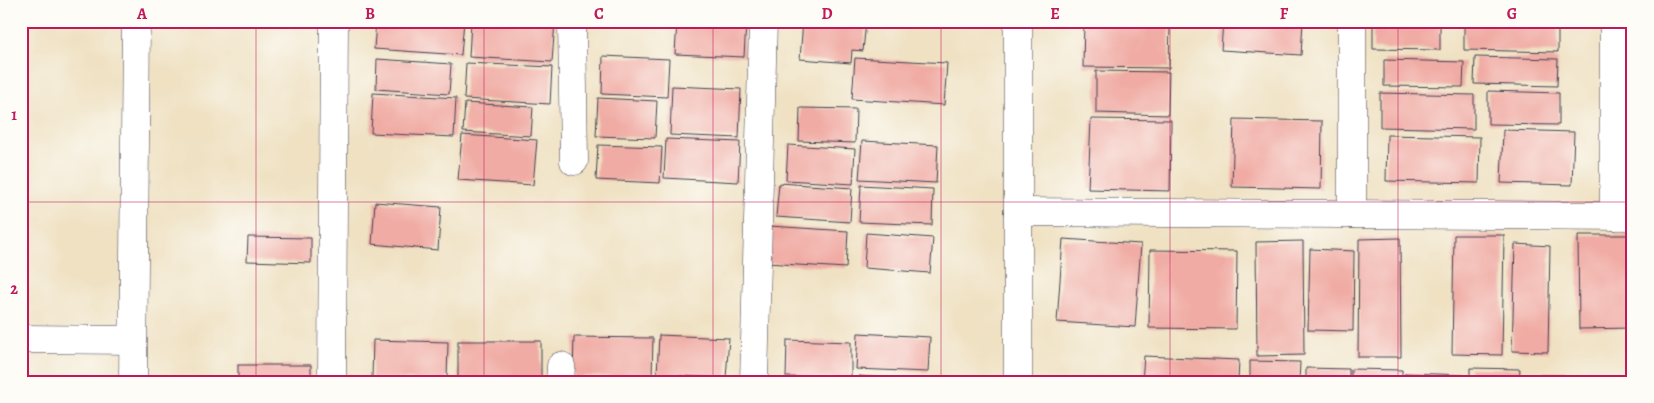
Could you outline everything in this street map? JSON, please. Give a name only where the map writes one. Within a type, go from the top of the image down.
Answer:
[{"type":"street","points":[[133,382],[136,21]]},
{"type":"street","points":[[332,382],[334,21]]},
{"type":"street","points":[[572,21],[574,160]]},
{"type":"street","points":[[754,382],[763,21]]},
{"type":"street","points":[[1018,21],[1018,382]]},
{"type":"street","points":[[1352,21],[1352,214]]},
{"type":"street","points":[[1018,212],[1623,216],[1614,21]]},
{"type":"street","points":[[21,339],[133,340]]},
{"type":"building","points":[[376,21],[464,21],[461,55],[374,49]]},
{"type":"building","points":[[471,21],[555,21],[552,62],[469,57]]},
{"type":"building","points":[[677,21],[746,21],[744,57],[675,54]]},
{"type":"building","points":[[803,21],[866,21],[863,51],[852,50],[851,63],[800,59]]},
{"type":"building","points":[[930,21],[959,21],[959,24],[930,23]]},
{"type":"building","points":[[1084,21],[1170,21],[1169,68],[1083,67]]},
{"type":"building","points":[[1223,21],[1303,21],[1301,55],[1221,50]]},
{"type":"building","points":[[1373,21],[1440,21],[1440,50],[1373,49]]},
{"type":"building","points":[[1464,23],[1558,25],[1558,52],[1464,50]]},
{"type":"building","points":[[603,56],[669,59],[667,97],[602,94]]},
{"type":"building","points":[[1475,57],[1558,59],[1557,86],[1474,84]]},
{"type":"building","points":[[855,58],[947,63],[944,105],[852,99]]},
{"type":"building","points":[[377,59],[451,64],[449,94],[376,89]]},
{"type":"building","points":[[1384,60],[1464,62],[1463,87],[1384,86]]},
{"type":"building","points":[[466,63],[552,67],[550,104],[464,99]]},
{"type":"building","points":[[1096,71],[1169,72],[1168,115],[1096,113]]},
{"type":"building","points":[[672,86],[741,89],[739,138],[670,135]]},
{"type":"building","points":[[1488,91],[1559,93],[1559,125],[1488,124]]},
{"type":"building","points":[[373,93],[456,98],[454,137],[371,133]]},
{"type":"building","points":[[1380,93],[1474,95],[1474,129],[1380,127]]},
{"type":"building","points":[[598,98],[657,101],[655,138],[596,136]]},
{"type":"building","points":[[465,103],[533,107],[531,136],[463,132]]},
{"type":"building","points":[[800,108],[856,109],[855,143],[799,141]]},
{"type":"building","points":[[1091,119],[1171,120],[1170,191],[1088,189]]},
{"type":"building","points":[[1234,119],[1322,121],[1321,189],[1232,187]]},
{"type":"building","points":[[1503,130],[1574,132],[1572,185],[1501,183]]},
{"type":"building","points":[[462,135],[537,140],[533,185],[458,180]]},
{"type":"building","points":[[1387,135],[1480,137],[1479,183],[1386,181]]},
{"type":"building","points":[[666,139],[740,142],[738,182],[664,178]]},
{"type":"building","points":[[862,141],[938,145],[936,183],[859,179]]},
{"type":"building","points":[[1631,142],[1633,142],[1633,169],[1630,169]]},
{"type":"building","points":[[598,145],[662,147],[660,183],[596,180]]},
{"type":"building","points":[[788,145],[855,149],[853,184],[786,180]]},
{"type":"building","points":[[779,183],[852,188],[850,222],[776,217]]},
{"type":"building","points":[[861,185],[933,189],[932,225],[859,222]]},
{"type":"building","points":[[375,202],[441,207],[438,250],[372,244]]},
{"type":"building","points":[[769,226],[848,231],[846,268],[766,263]]},
{"type":"building","points":[[866,233],[933,238],[930,273],[864,268]]},
{"type":"building","points":[[1454,235],[1504,235],[1502,355],[1452,354]]},
{"type":"building","points":[[1578,235],[1633,235],[1633,328],[1579,329]]},
{"type":"building","points":[[248,237],[311,238],[311,263],[247,261]]},
{"type":"building","points":[[1400,238],[1401,357],[1358,357],[1359,239]]},
{"type":"building","points":[[1063,239],[1141,244],[1135,327],[1057,322]]},
{"type":"building","points":[[1303,241],[1304,355],[1257,356],[1256,242]]},
{"type":"building","points":[[1515,244],[1550,246],[1548,352],[1512,351]]},
{"type":"building","points":[[1310,249],[1354,251],[1353,331],[1308,330]]},
{"type":"building","points":[[1150,250],[1237,251],[1236,329],[1149,328]]},
{"type":"building","points":[[858,333],[930,337],[928,372],[856,369]]},
{"type":"building","points":[[659,335],[729,338],[726,378],[657,375]]},
{"type":"building","points":[[574,337],[653,338],[652,377],[573,376]]},
{"type":"building","points":[[373,340],[448,342],[447,380],[372,378]]},
{"type":"building","points":[[787,340],[851,342],[851,378],[786,377]]},
{"type":"building","points":[[458,341],[541,341],[541,382],[458,382]]},
{"type":"building","points":[[1144,356],[1239,360],[1238,382],[1142,382]]},
{"type":"building","points":[[1250,361],[1300,362],[1299,382],[1250,382]]},
{"type":"building","points":[[238,365],[311,365],[311,382],[238,382]]},
{"type":"building","points":[[1306,368],[1349,369],[1349,382],[1306,382]]},
{"type":"building","points":[[1470,368],[1520,369],[1519,382],[1470,382]]},
{"type":"building","points":[[1351,369],[1402,370],[1402,382],[1351,382]]},
{"type":"building","points":[[1405,373],[1464,375],[1464,382],[1405,382]]},
{"type":"building","points":[[1525,375],[1564,375],[1564,382],[1525,382]]},
{"type":"building","points":[[859,376],[908,380],[908,382],[859,382]]}]
